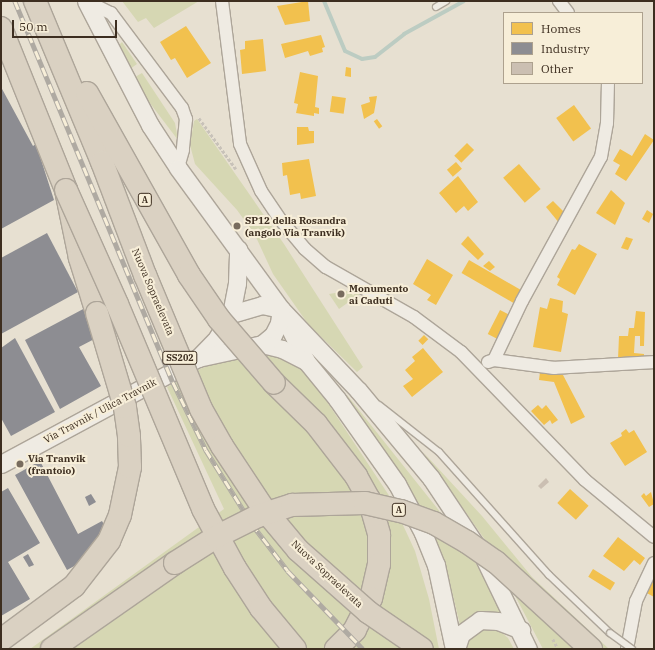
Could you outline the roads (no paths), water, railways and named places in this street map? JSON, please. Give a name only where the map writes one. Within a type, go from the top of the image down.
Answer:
[{"type":"highway","name":"Nuova Sopraelevata","points":[[35,1],[102,162],[145,275],[201,409],[222,446],[262,508],[298,550],[368,612],[422,649]]},
{"type":"highway","name":"A","points":[[40,1],[94,107],[189,275],[219,319],[274,384],[316,424],[352,470],[369,499],[379,535],[378,564],[371,598],[355,630],[336,649]]},
{"type":"highway","points":[[1,28],[66,190],[117,304],[203,509],[242,579],[262,608],[295,649]]},
{"type":"highway","points":[[1,640],[74,586],[94,563],[109,541],[127,491],[130,467],[125,407],[80,258],[66,190]]},
{"type":"highway","name":"A","points":[[52,649],[216,537],[258,516],[292,505],[329,502],[365,503],[401,511],[434,523],[496,562],[591,649]]},
{"type":"main road","points":[[86,1],[150,125],[178,168],[281,309],[393,429],[458,517],[483,556],[521,630],[528,649]]},
{"type":"main road","name":"Via Travnik / Ulica Travnik","points":[[198,358],[216,338],[230,314],[236,283],[238,249]]},
{"type":"main road","points":[[230,314],[262,305],[281,309]]},
{"type":"main road","points":[[262,344],[273,335],[279,323],[281,309]]},
{"type":"main road","points":[[281,309],[306,361],[337,399],[397,484],[423,534],[436,565],[455,649]]},
{"type":"main road","name":"Via Travnik / Ulica Travnik","points":[[1,464],[198,358],[262,344],[282,349],[306,361]]},
{"type":"main road","points":[[455,649],[461,634],[480,620],[498,621],[521,630]]},
{"type":"street","points":[[86,1],[111,13],[182,108],[186,119],[183,150],[178,168]]},
{"type":"street","points":[[222,1],[240,144],[261,191],[279,218],[305,249],[326,268],[343,280],[414,317],[440,335],[479,368],[585,480],[654,537]]},
{"type":"street","points":[[560,1],[567,12]]},
{"type":"street","points":[[494,360],[522,302],[601,157],[607,123],[608,84]]},
{"type":"street","points":[[479,368],[494,360],[554,368],[654,362]]},
{"type":"street","points":[[627,649],[636,601],[654,563]]},
{"type":"lane","points":[[436,7],[446,1]]},
{"type":"lane","points":[[358,390],[439,452],[549,575],[610,634],[632,649]]},
{"type":"waterway","points":[[324,1],[345,51],[362,59],[375,57],[404,34],[464,1]]},
{"type":"railway","points":[[15,1],[173,382],[206,450],[252,524],[288,571],[363,649]]},
{"type":"place","name":"SP12 della Rosandra (angolo Via Tranvik)","points":[[237,226]]},
{"type":"place","name":"Monumento ai Caduti","points":[[341,294]]},
{"type":"place","name":"Via Tranvik (frantoio)","points":[[20,464]]}]
